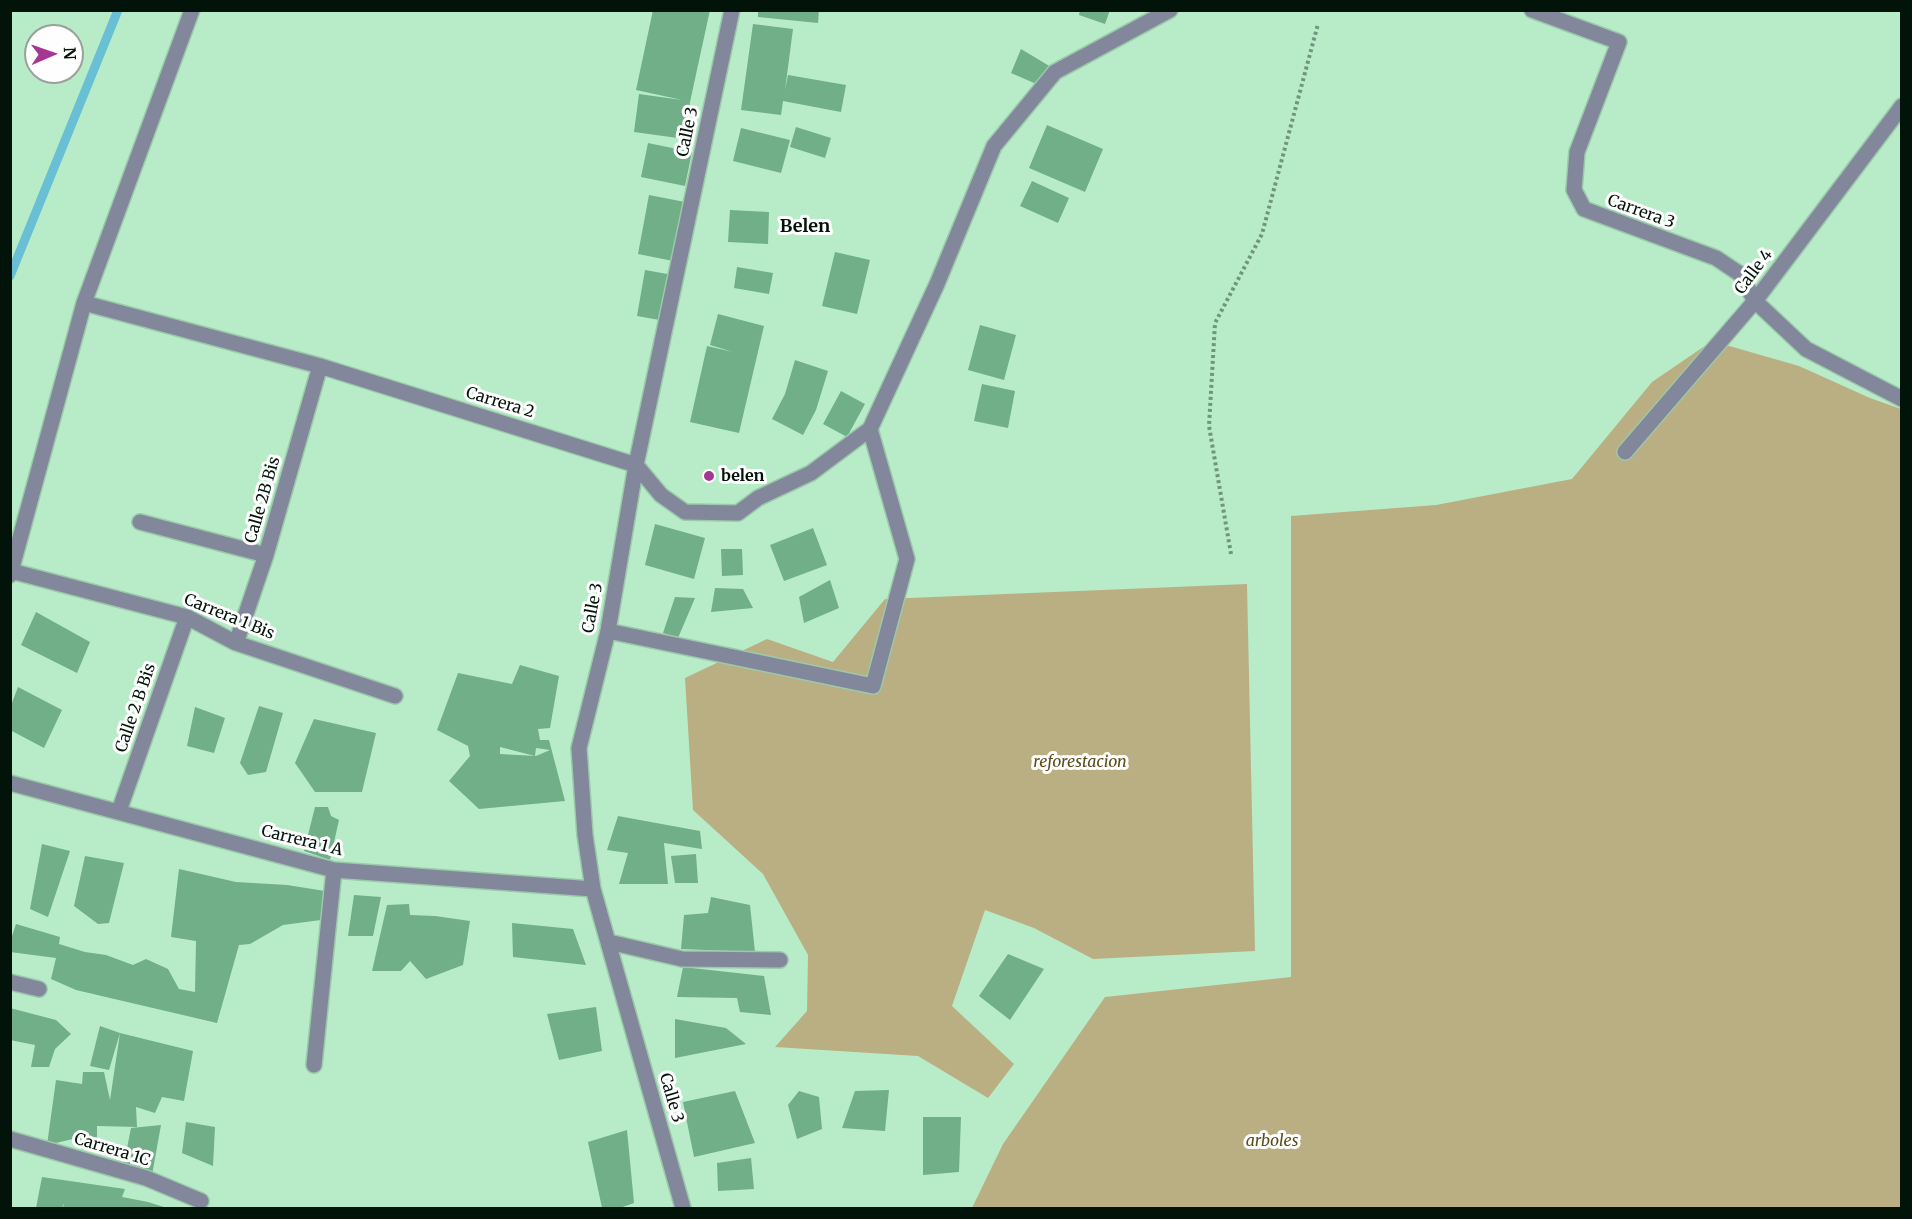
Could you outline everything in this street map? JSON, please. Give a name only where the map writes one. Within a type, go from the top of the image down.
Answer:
[{"type":"street","points":[[11,573],[84,303],[192,10]]},
{"type":"street","name":"Calle 3","points":[[683,1209],[593,889],[585,835],[579,748],[608,631],[636,465],[732,10]]},
{"type":"street","points":[[636,465],[661,495],[685,512],[738,513],[758,498],[811,473],[870,429],[937,284],[993,146],[1055,72],[1170,10]]},
{"type":"street","name":"Carrera 3","points":[[1532,10],[1619,42],[1577,153],[1574,190],[1584,209],[1716,258],[1740,274],[1755,301],[1806,349],[1902,399]]},
{"type":"street","name":"Calle 4","points":[[1625,452],[1755,301],[1902,106]]},
{"type":"street","name":"Carrera 2","points":[[84,303],[320,366],[636,465]]},
{"type":"street","name":"Calle 2B Bis","points":[[236,643],[266,555],[320,366]]},
{"type":"street","points":[[608,631],[873,686],[907,559],[870,429]]},
{"type":"street","points":[[140,522],[266,555]]},
{"type":"street","name":"Carrera 1 Bis","points":[[11,573],[187,617],[236,643],[395,696]]},
{"type":"street","name":"Calle 2 B Bis","points":[[119,811],[187,617]]},
{"type":"street","name":"Carrera 1 A","points":[[10,783],[334,870],[593,889]]},
{"type":"street","points":[[314,1065],[334,870]]},
{"type":"street","points":[[609,942],[682,959],[780,960]]},
{"type":"street","points":[[10,982],[39,989]]},
{"type":"street","name":"Carrera 1C","points":[[10,1138],[146,1178],[201,1201]]},
{"type":"path","points":[[1231,554],[1209,426],[1215,323],[1262,234],[1318,24]]},
{"type":"green space","name":"arboles","points":[[1712,341],[1799,366],[1870,398],[1901,409],[1901,1208],[972,1208],[1003,1144],[1105,997],[1291,977],[1291,516],[1436,505],[1572,479],[1652,382]]},
{"type":"green space","name":"reforestacion","points":[[1247,584],[1255,951],[1093,959],[1034,928],[985,910],[952,1006],[1014,1064],[988,1098],[918,1056],[775,1047],[807,1011],[808,955],[763,874],[693,810],[685,678],[767,639],[833,662],[885,599]]},
{"type":"building","points":[[653,10],[710,10],[690,102],[685,139],[634,132],[639,94],[682,100],[636,90]]},
{"type":"building","points":[[758,10],[819,10],[818,23],[758,17]]},
{"type":"building","points":[[1080,10],[1110,10],[1105,24],[1079,15]]},
{"type":"building","points":[[753,24],[793,29],[785,90],[788,75],[846,85],[841,112],[783,101],[781,115],[741,110]]},
{"type":"building","points":[[1021,49],[1051,67],[1041,86],[1011,73]]},
{"type":"building","points":[[1047,125],[1103,149],[1085,192],[1029,168]]},
{"type":"building","points":[[796,127],[831,138],[825,158],[790,147]]},
{"type":"building","points":[[741,128],[790,140],[781,173],[733,161]]},
{"type":"building","points":[[648,143],[692,152],[685,186],[641,177]]},
{"type":"building","points":[[1032,181],[1069,198],[1058,223],[1020,206]]},
{"type":"building","points":[[649,195],[685,202],[673,261],[638,254]]},
{"type":"building","points":[[730,210],[769,212],[768,244],[728,242]]},
{"type":"building","points":[[835,252],[870,260],[857,314],[822,306]]},
{"type":"building","points":[[737,267],[773,273],[769,294],[734,288]]},
{"type":"building","points":[[645,270],[673,275],[665,321],[637,316]]},
{"type":"building","points":[[718,314],[764,326],[739,433],[690,422],[707,346],[733,352],[710,345]]},
{"type":"building","points":[[980,325],[1016,335],[1004,380],[968,370]]},
{"type":"building","points":[[795,360],[828,371],[816,410],[803,435],[772,419],[785,394]]},
{"type":"building","points":[[982,384],[1015,391],[1008,428],[974,421]]},
{"type":"building","points":[[841,391],[865,404],[847,437],[823,424]]},
{"type":"building","points":[[655,524],[705,538],[694,579],[645,565]]},
{"type":"building","points":[[813,528],[827,565],[784,581],[770,545]]},
{"type":"building","points":[[721,549],[742,549],[743,575],[722,576]]},
{"type":"building","points":[[830,580],[839,608],[804,623],[799,597]]},
{"type":"building","points":[[715,588],[743,589],[753,608],[711,612]]},
{"type":"building","points":[[675,597],[695,598],[678,638],[663,633]]},
{"type":"building","points":[[36,612],[90,642],[77,673],[21,645]]},
{"type":"building","points":[[520,665],[559,676],[550,728],[538,729],[540,740],[549,740],[565,801],[479,809],[449,781],[470,756],[468,746],[437,730],[458,673],[512,684]],"holes":[[[500,747],[535,756],[500,754]],[[536,748],[550,750],[535,756]]]},
{"type":"building","points":[[18,687],[62,710],[44,748],[10,730],[10,708]]},
{"type":"building","points":[[259,706],[283,713],[266,772],[248,775],[240,763]]},
{"type":"building","points":[[195,707],[225,718],[214,753],[187,746]]},
{"type":"building","points":[[314,719],[376,733],[362,792],[315,792],[295,763]]},
{"type":"building","points":[[315,807],[328,807],[331,816],[339,820],[330,860],[304,851]]},
{"type":"building","points":[[618,816],[700,831],[702,849],[664,843],[668,884],[619,884],[628,853],[607,850]]},
{"type":"building","points":[[42,844],[70,851],[48,917],[30,909]]},
{"type":"building","points":[[696,854],[698,883],[675,883],[671,856]]},
{"type":"building","points":[[85,856],[124,863],[109,923],[98,924],[74,906]]},
{"type":"building","points":[[179,869],[236,882],[287,885],[325,891],[321,920],[283,925],[250,944],[239,945],[217,1023],[76,990],[51,979],[56,958],[10,952],[10,942],[16,924],[60,937],[59,944],[85,952],[106,955],[133,965],[146,959],[168,969],[179,989],[195,992],[196,941],[171,937]]},
{"type":"building","points":[[354,895],[381,897],[373,936],[348,936]]},
{"type":"building","points":[[711,897],[750,905],[755,952],[681,949],[684,915],[708,913]]},
{"type":"building","points":[[409,904],[410,915],[470,921],[463,965],[426,979],[410,961],[401,971],[372,971],[387,905]]},
{"type":"building","points":[[512,923],[573,929],[586,965],[513,957]]},
{"type":"building","points":[[1008,954],[1044,969],[1010,1020],[979,996]]},
{"type":"building","points":[[683,967],[764,976],[771,1015],[740,1012],[737,998],[677,997]]},
{"type":"building","points":[[596,1007],[602,1051],[559,1060],[547,1014]]},
{"type":"building","points":[[10,1008],[56,1020],[71,1034],[55,1049],[49,1067],[31,1067],[35,1045],[10,1040]]},
{"type":"building","points":[[675,1019],[726,1028],[746,1044],[675,1058]]},
{"type":"building","points":[[100,1026],[120,1033],[109,1070],[90,1066]]},
{"type":"building","points":[[120,1033],[193,1051],[184,1101],[162,1097],[155,1113],[136,1107],[137,1127],[97,1126],[97,1141],[73,1139],[47,1145],[56,1080],[82,1084],[83,1072],[104,1072],[110,1100]]},
{"type":"building","points":[[889,1090],[885,1131],[842,1128],[855,1091]]},
{"type":"building","points":[[735,1091],[755,1143],[694,1157],[683,1102]]},
{"type":"building","points":[[799,1091],[819,1097],[822,1129],[797,1139],[788,1105]]},
{"type":"building","points":[[923,1117],[961,1117],[959,1172],[923,1175]]},
{"type":"building","points":[[186,1122],[215,1127],[213,1166],[182,1153]]},
{"type":"building","points":[[161,1125],[152,1175],[124,1163],[131,1128]]},
{"type":"building","points":[[627,1130],[634,1203],[620,1208],[602,1208],[588,1142]]},
{"type":"building","points":[[751,1158],[754,1189],[718,1191],[717,1163]]},
{"type":"building","points":[[42,1177],[125,1189],[122,1197],[167,1208],[63,1208],[64,1203],[62,1208],[36,1208]]},
{"type":"waterway","points":[[10,276],[118,10]]},
{"type":"place","name":"belen","points":[[709,476]]},
{"type":"district","name":"Belen","points":[[805,227]]}]
